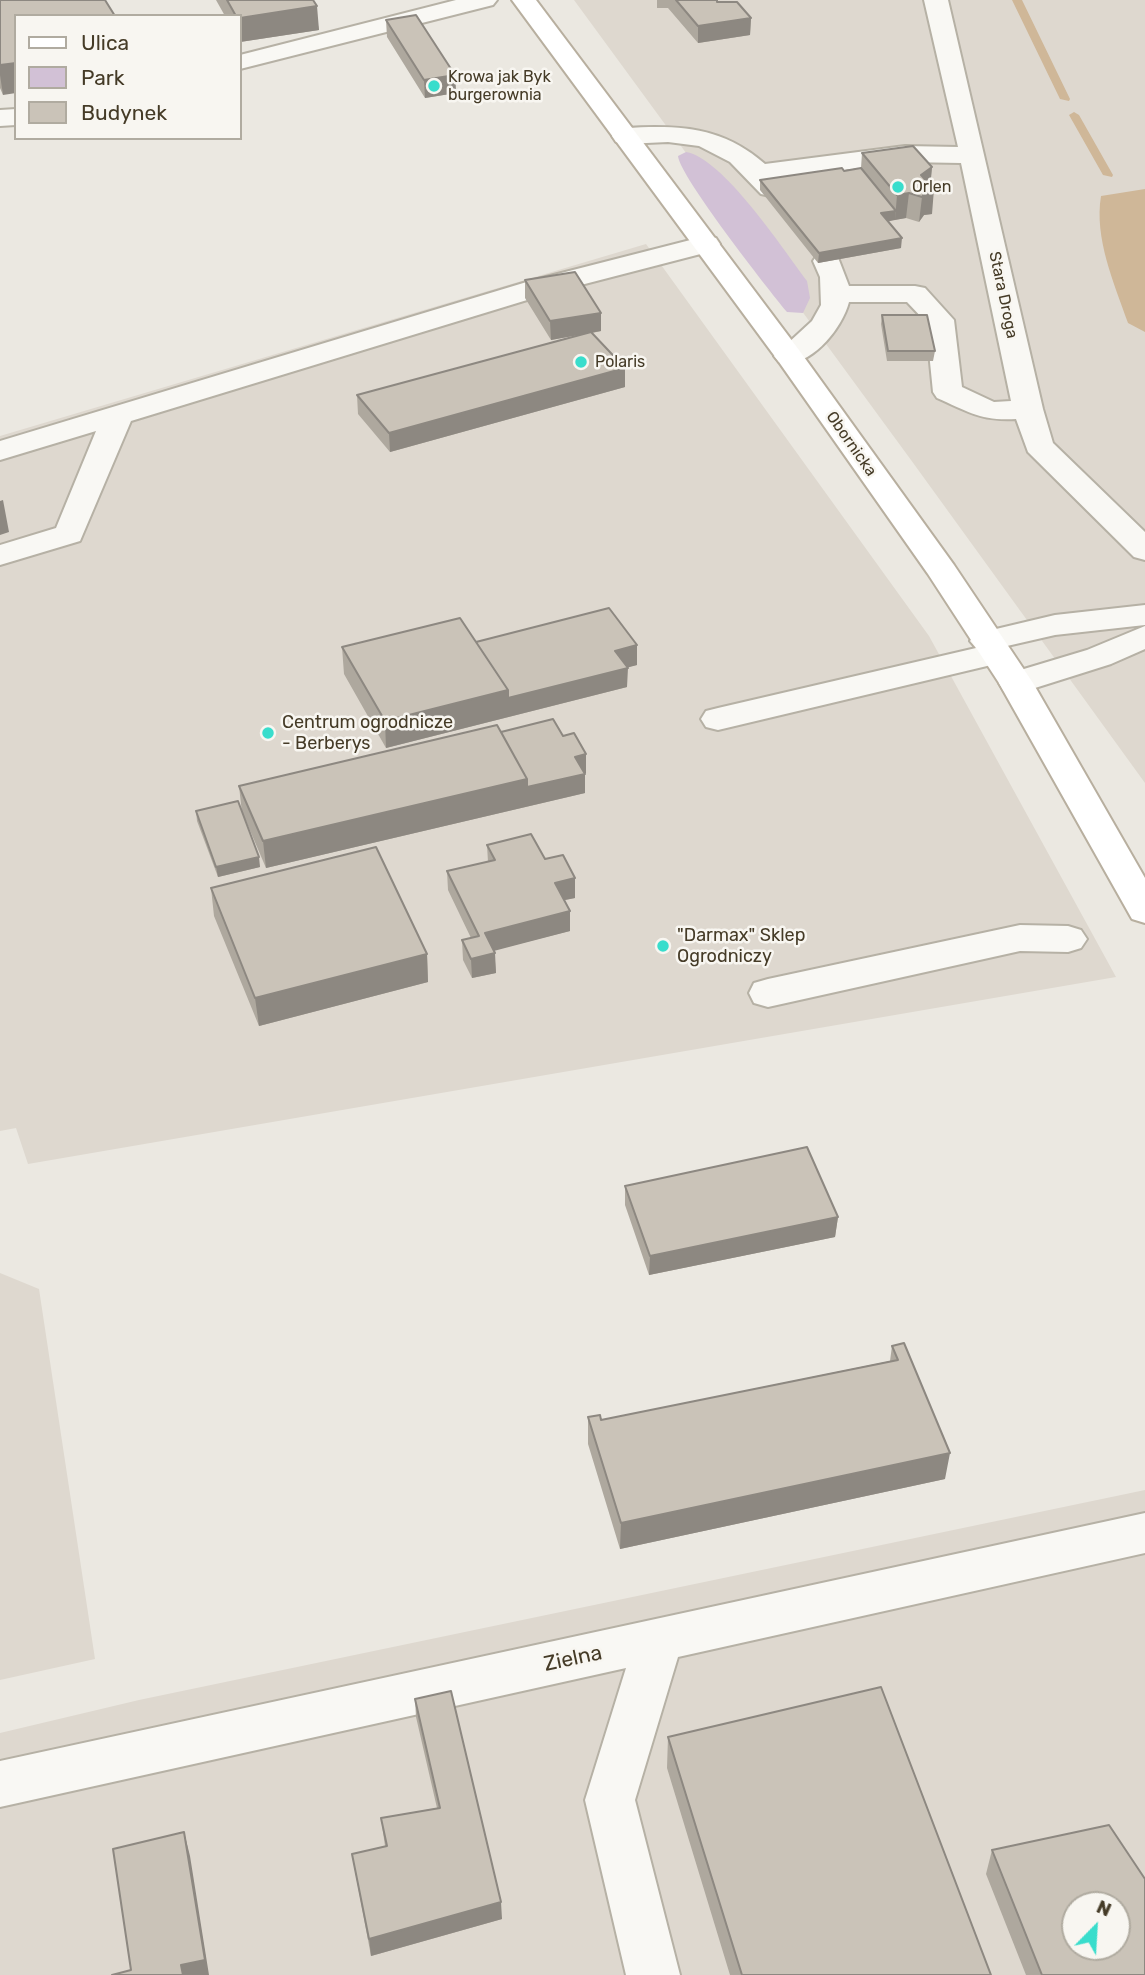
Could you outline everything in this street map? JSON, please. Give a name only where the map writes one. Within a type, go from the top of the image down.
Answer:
[{"type":"main road","name":"Obornicka","points":[[524,0],[789,356],[943,572],[1016,682],[1145,910]]},
{"type":"street","points":[[242,61],[485,0]]},
{"type":"street","name":"Stara Droga","points":[[936,0],[1028,409],[1040,446],[1145,550]]},
{"type":"street","points":[[625,136],[669,132],[718,142],[737,153],[765,181],[905,154],[973,155]]},
{"type":"street","points":[[0,451],[540,287],[706,244]]},
{"type":"street","points":[[789,356],[822,331],[834,311],[834,274],[827,261]]},
{"type":"street","points":[[836,294],[915,294],[940,320],[948,392],[990,411],[1028,409]]},
{"type":"street","points":[[0,555],[69,534],[118,416]]},
{"type":"street","points":[[718,719],[991,647],[1055,625],[1145,615]]},
{"type":"street","points":[[1016,682],[1099,657],[1145,636]]},
{"type":"street","points":[[768,993],[1020,938],[1068,939]]},
{"type":"street","name":"Zielna","points":[[0,1784],[1145,1533]]},
{"type":"street","points":[[653,1975],[610,1800],[659,1640]]},
{"type":"shaded area","points":[[574,0],[1145,0],[1145,783],[911,460]]},
{"type":"shaded area","points":[[1145,189],[1145,332],[1128,323],[1111,276],[1100,228],[1100,212],[1101,196]]},
{"type":"shaded area","points":[[646,244],[929,636],[1116,977],[28,1164],[16,1128],[0,1131],[0,436]]},
{"type":"shaded area","points":[[0,1273],[39,1289],[95,1659],[0,1680]]},
{"type":"shaded area","points":[[1145,1490],[1145,1975],[0,1975],[0,1733],[139,1700]]},
{"type":"green space","points":[[686,152],[701,158],[734,187],[807,281],[810,298],[803,313],[787,312],[726,233],[682,168],[678,156]]},
{"type":"building","points":[[0,0],[105,0],[114,14],[14,14],[14,63],[0,65]]},
{"type":"building","points":[[227,0],[313,0],[317,6],[242,18],[242,14],[235,14]]},
{"type":"building","points":[[676,0],[737,2],[751,18],[698,26]]},
{"type":"building","points":[[416,15],[455,75],[424,80],[386,20]]},
{"type":"building","points":[[913,146],[932,167],[921,175],[934,189],[927,190],[922,197],[909,193],[897,195],[862,153]]},
{"type":"building","points":[[842,168],[844,171],[861,168],[896,211],[881,213],[902,238],[819,253],[760,180]]},
{"type":"building","points":[[575,272],[601,313],[550,321],[525,280]]},
{"type":"building","points":[[882,315],[927,315],[935,351],[888,351]]},
{"type":"building","points":[[591,332],[625,368],[389,433],[357,395]]},
{"type":"building","points":[[609,608],[637,645],[615,651],[628,668],[508,698],[508,690],[476,642]]},
{"type":"building","points":[[460,618],[508,690],[385,721],[342,647]]},
{"type":"building","points":[[553,719],[563,736],[574,733],[586,754],[575,757],[585,774],[527,787],[527,779],[501,732]]},
{"type":"building","points":[[497,725],[527,779],[263,841],[239,786]]},
{"type":"building","points":[[238,801],[259,857],[216,867],[196,811]]},
{"type":"building","points":[[531,834],[545,859],[563,855],[575,878],[555,883],[570,911],[485,933],[495,953],[471,959],[462,940],[479,936],[447,871],[495,860],[487,845]]},
{"type":"building","points":[[376,847],[427,954],[255,998],[211,888]]},
{"type":"building","points":[[807,1147],[838,1217],[650,1256],[625,1186]]},
{"type":"building","points":[[904,1343],[950,1453],[621,1523],[588,1417],[600,1415],[601,1420],[898,1360],[892,1346]]},
{"type":"building","points":[[881,1687],[991,1975],[742,1975],[668,1737]]},
{"type":"building","points":[[451,1691],[501,1902],[369,1939],[352,1854],[387,1846],[381,1818],[440,1808],[415,1699]]},
{"type":"building","points":[[1109,1825],[1145,1879],[1145,1975],[1042,1975],[992,1850]]},
{"type":"building","points":[[184,1832],[205,1960],[181,1965],[183,1975],[112,1975],[131,1970],[113,1849]]},
{"type":"waterway","points":[[1017,0],[1065,99]]},
{"type":"waterway","points":[[1074,115],[1108,175]]},
{"type":"place","name":"Krowa jak Byk burgerownia","points":[[434,86]]},
{"type":"place","name":"Orlen","points":[[898,187]]},
{"type":"place","name":"Polaris","points":[[581,362]]},
{"type":"place","name":"Centrum ogrodnicze - Berberys","points":[[268,733]]},
{"type":"place","name":"\"Darmax\" Sklep Ogrodniczy","points":[[663,946]]}]
